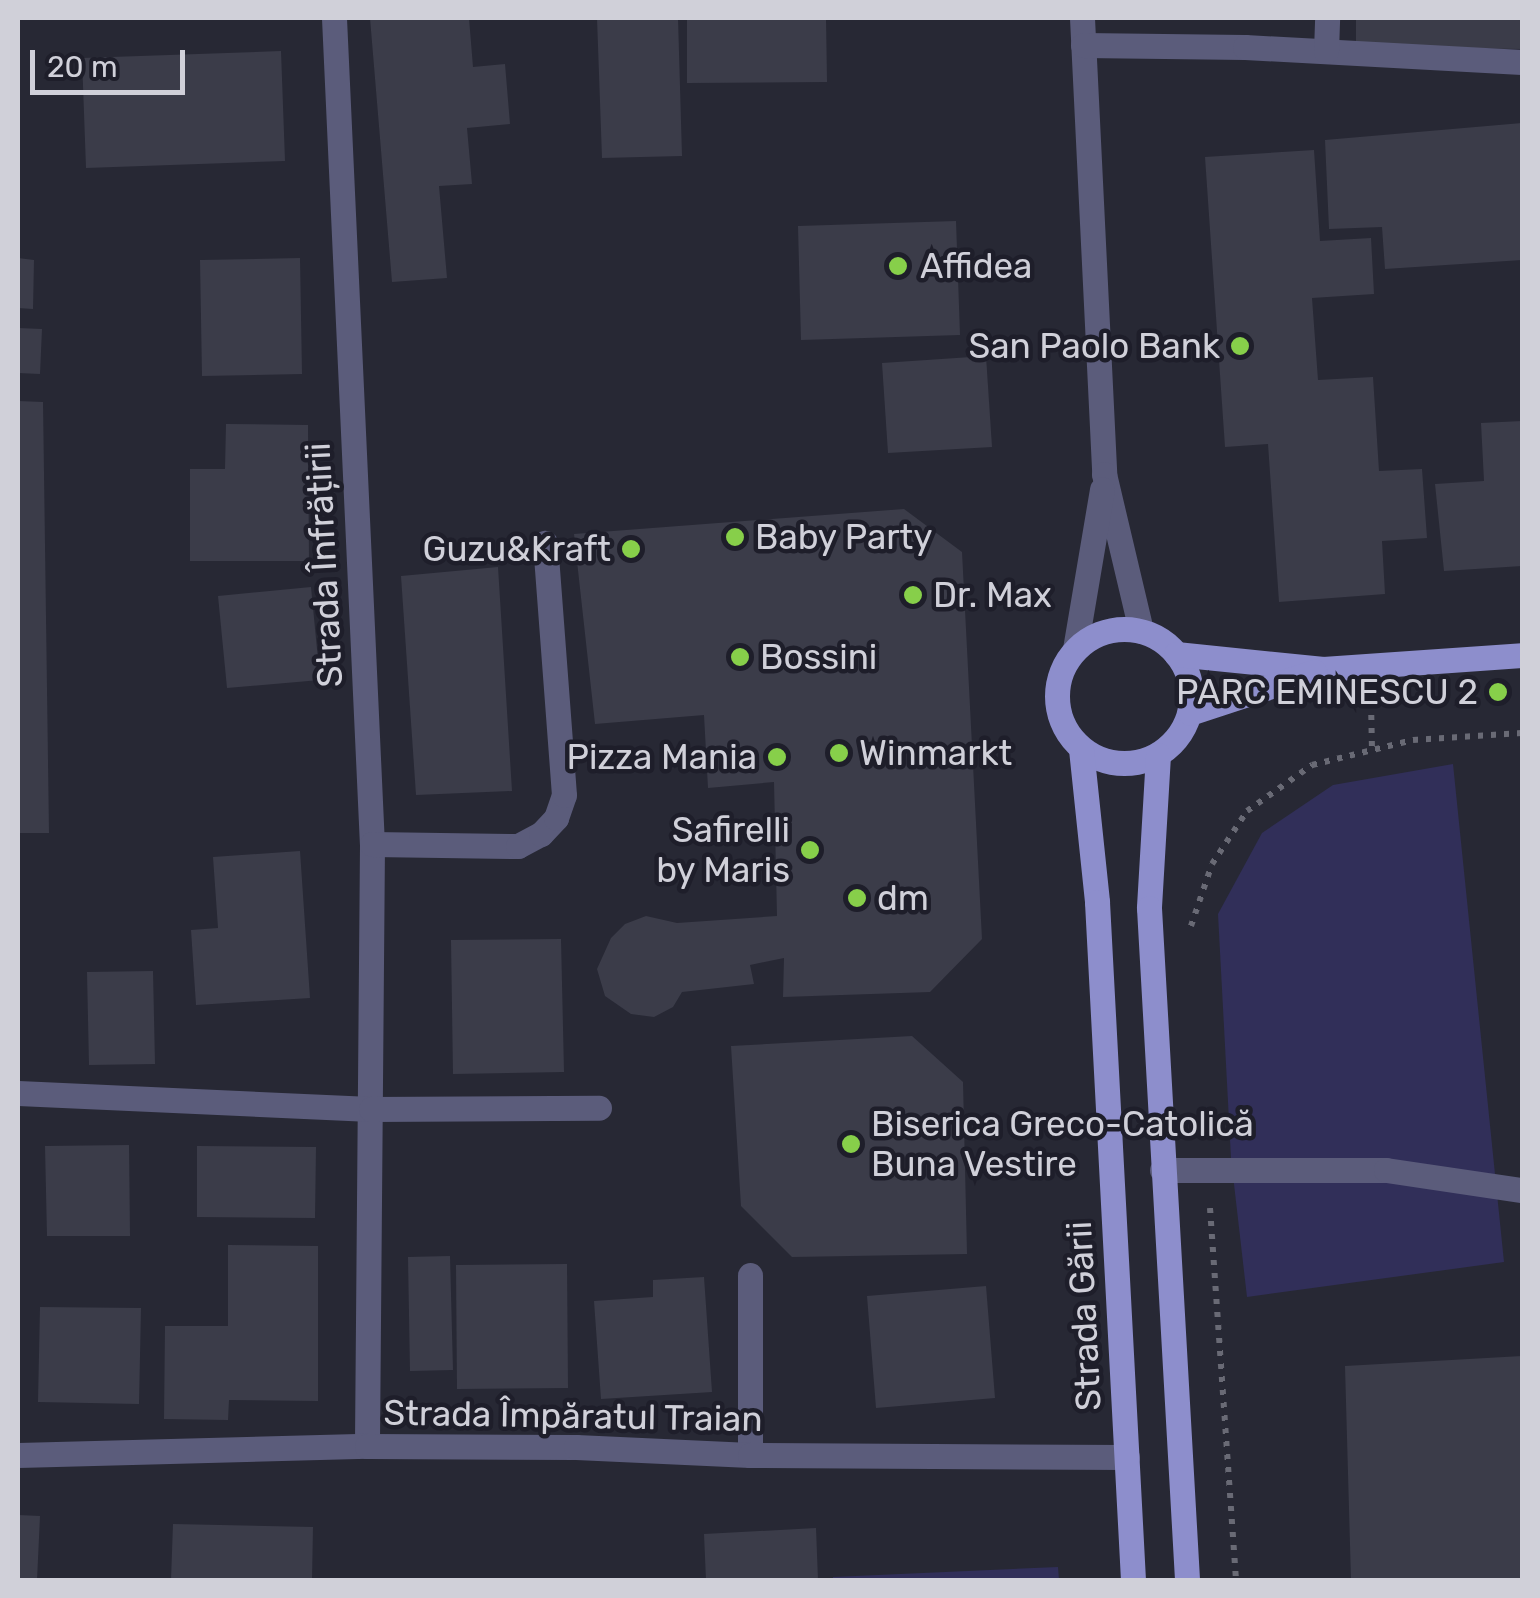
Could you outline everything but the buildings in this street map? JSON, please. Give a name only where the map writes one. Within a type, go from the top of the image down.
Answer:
[{"type":"main road","points":[[1076,649],[1094,635],[1116,629],[1141,631],[1176,654],[1323,669],[1522,655]]},
{"type":"main road","name":"Strada Gării","points":[[1076,649],[1061,672],[1056,705],[1063,726],[1081,749],[1098,902],[1133,1580]]},
{"type":"main road","points":[[1081,749],[1110,763],[1132,764],[1158,756],[1180,735],[1190,714],[1191,691],[1176,654]]},
{"type":"main road","points":[[1190,714],[1323,669]]},
{"type":"main road","points":[[1158,756],[1149,908],[1186,1580]]},
{"type":"street","name":"Strada Înfrățirii","points":[[334,18],[372,844],[368,1446]]},
{"type":"street","name":"Strada Gării","points":[[1082,18],[1104,474],[1141,631]]},
{"type":"street","points":[[1326,52],[1327,18]]},
{"type":"street","points":[[1083,45],[1522,62]]},
{"type":"street","name":"Strada Gării","points":[[1076,649],[1104,474]]},
{"type":"street","points":[[372,844],[518,846],[541,834],[556,818],[564,795],[545,543]]},
{"type":"street","points":[[18,1093],[371,1109],[599,1108]]},
{"type":"street","points":[[1162,1170],[1386,1170],[1522,1190]]},
{"type":"street","points":[[750,1274],[750,1455]]},
{"type":"street","name":"Strada Împăratul Traian","points":[[18,1455],[368,1446],[576,1446],[750,1455],[1127,1458]]},
{"type":"path","points":[[1190,928],[1212,864],[1247,811],[1312,765],[1413,740],[1522,733]]},
{"type":"path","points":[[1208,1169],[1236,1580]]},
{"type":"shaded area","points":[[1453,764],[1504,1262],[1247,1297],[1231,1158],[1218,914],[1262,833],[1333,785]]},
{"type":"shaded area","points":[[1058,1567],[1059,1580],[833,1580],[833,1577]]},
{"type":"place","name":"Affidea","points":[[898,266]]},
{"type":"place","name":"San Paolo Bank","points":[[1240,346]]},
{"type":"place","name":"Baby Party","points":[[735,537]]},
{"type":"place","name":"Guzu&Kraft","points":[[631,549]]},
{"type":"place","name":"Dr. Max","points":[[913,595]]},
{"type":"place","name":"Bossini","points":[[740,657]]},
{"type":"place","name":"PARC EMINESCU 2","points":[[1498,692]]},
{"type":"place","name":"Winmarkt","points":[[839,753]]},
{"type":"place","name":"Pizza Mania","points":[[777,757]]},
{"type":"place","name":"Safirelli by Maris","points":[[810,850]]},
{"type":"place","name":"dm","points":[[857,898]]},
{"type":"place","name":"Biserica Greco-Catolică Buna Vestire","points":[[851,1144]]}]
